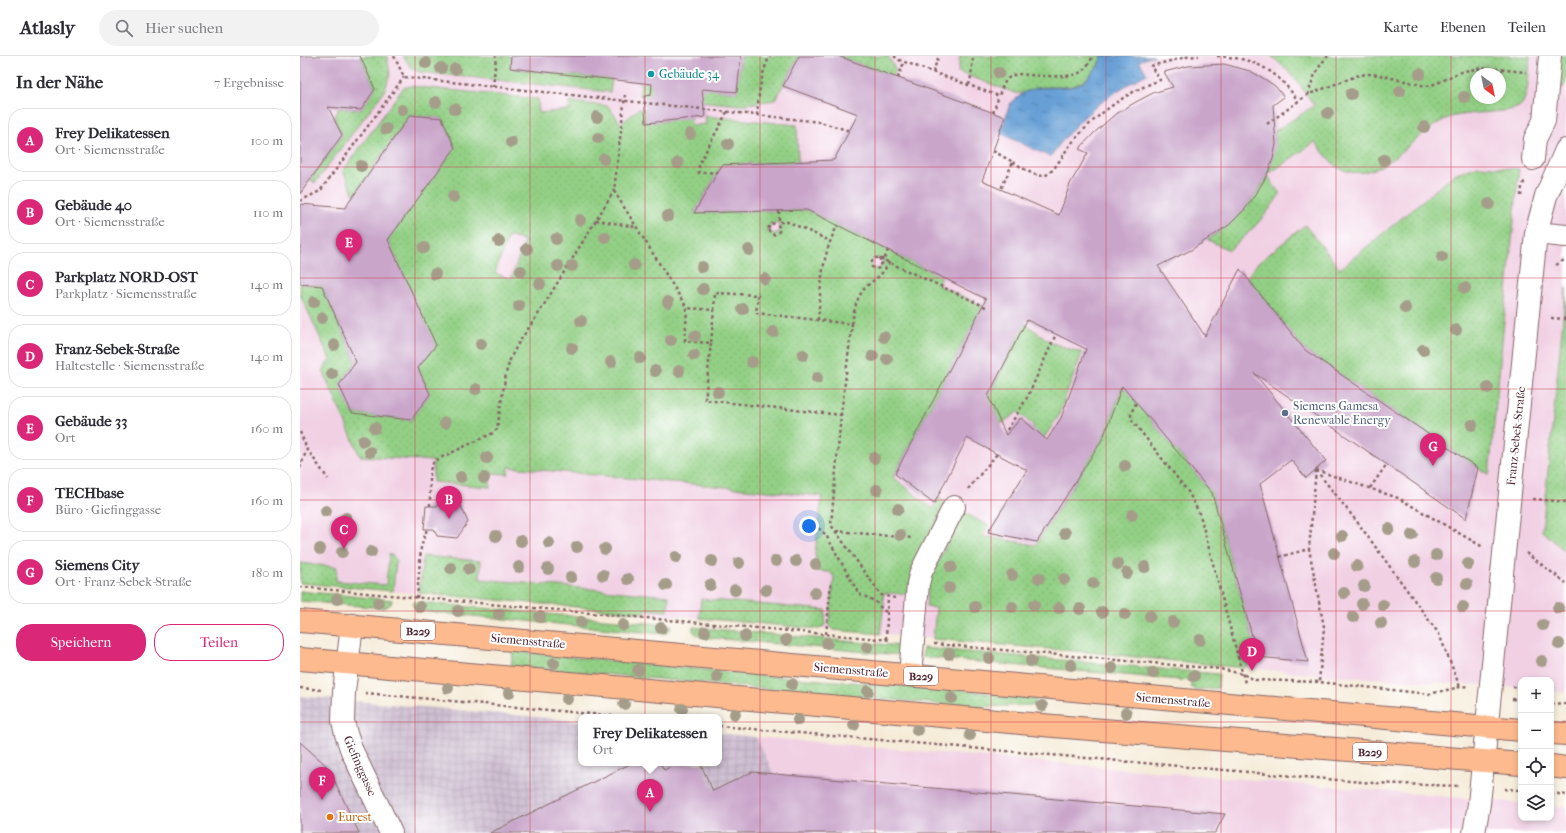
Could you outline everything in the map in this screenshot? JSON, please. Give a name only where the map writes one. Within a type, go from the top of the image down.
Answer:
[{"type":"main road","name":"Siemensstraße","points":[[300,621],[1518,730]]},
{"type":"main road","name":"B229","points":[[300,659],[1054,726],[1518,764]]},
{"type":"main road","points":[[1554,733],[1566,734]]},
{"type":"main road","points":[[1554,766],[1566,768]]},
{"type":"street","points":[[1533,159],[1535,139],[1544,121],[1550,65]]},
{"type":"street","name":"Franz-Sebek-Straße","points":[[1474,833],[1481,788],[1536,233],[1546,196],[1566,150]]},
{"type":"street","points":[[1536,233],[1566,236]]},
{"type":"street","points":[[910,675],[918,584],[921,572],[954,507]]},
{"type":"street","name":"Giefinggasse","points":[[352,625],[344,692],[343,721],[352,751],[391,833]]},
{"type":"path","points":[[394,56],[404,77]]},
{"type":"path","points":[[493,87],[496,56]]},
{"type":"path","points":[[757,115],[761,80],[770,56]]},
{"type":"path","points":[[894,56],[904,62],[999,96]]},
{"type":"path","points":[[969,85],[974,56]]},
{"type":"path","points":[[993,112],[1005,81],[1012,76],[1017,74],[1070,75],[1079,73],[1086,68],[1093,56]]},
{"type":"path","points":[[993,151],[1032,173],[1040,176],[1046,174],[1052,171],[1071,144],[1088,125],[1109,108],[1130,94],[1160,80],[1151,66],[1186,57],[1199,56]]},
{"type":"path","points":[[1217,56],[1247,60],[1268,70],[1281,80],[1298,101]]},
{"type":"path","points":[[1307,95],[1316,73],[1328,56]]},
{"type":"path","points":[[933,72],[938,58]]},
{"type":"path","points":[[898,78],[904,62]]},
{"type":"path","points":[[1267,124],[1307,95],[1349,78],[1369,74],[1426,86],[1438,83],[1458,73],[1470,70],[1550,65]]},
{"type":"path","points":[[404,77],[820,122],[850,131]]},
{"type":"path","points":[[300,201],[320,191],[404,77]]},
{"type":"path","points":[[430,506],[430,470],[434,461],[497,430],[506,373],[511,357],[614,191],[625,95]]},
{"type":"path","points":[[718,172],[699,173],[699,164],[728,112]]},
{"type":"path","points":[[1000,189],[1013,162]]},
{"type":"path","points":[[614,191],[687,308],[685,341],[711,343]]},
{"type":"path","points":[[779,211],[779,222],[780,227],[778,233],[772,234],[769,228],[771,224],[779,222],[789,222],[830,241]]},
{"type":"path","points":[[596,220],[637,227]]},
{"type":"path","points":[[775,223],[780,227]]},
{"type":"path","points":[[818,320],[824,264],[830,241],[838,225]]},
{"type":"path","points":[[888,250],[884,260],[882,264],[878,269],[872,267],[871,263],[873,259],[879,258],[884,260],[889,262],[988,308]]},
{"type":"path","points":[[879,258],[882,264]]},
{"type":"path","points":[[1555,265],[1566,259]]},
{"type":"path","points":[[889,262],[882,274],[869,284],[858,298],[854,311],[842,415],[832,525],[881,595],[917,600]]},
{"type":"path","points":[[842,415],[705,400],[716,293],[758,295],[756,313],[852,324]]},
{"type":"path","points":[[687,308],[714,310]]},
{"type":"path","points":[[1006,430],[1028,396],[1056,334]]},
{"type":"path","points":[[1136,403],[1131,413],[1131,419],[1189,493],[1200,516],[1242,667],[1250,706]]},
{"type":"path","points":[[300,432],[308,449],[328,479]]},
{"type":"path","points":[[300,468],[308,449]]},
{"type":"path","points":[[954,507],[997,454]]},
{"type":"path","points":[[1370,488],[1387,464]]},
{"type":"path","points":[[1316,470],[1398,498],[1480,547],[1528,553],[1566,583]]},
{"type":"path","points":[[1316,470],[1309,549],[1324,627],[1319,682]]},
{"type":"path","points":[[1316,470],[1358,523],[1439,634],[1460,687]]},
{"type":"path","points":[[814,524],[826,535],[859,594],[875,601],[888,613]]},
{"type":"path","points":[[416,598],[421,547],[427,529]]},
{"type":"path","points":[[836,531],[937,541]]},
{"type":"path","points":[[1279,557],[1309,549]]},
{"type":"path","points":[[826,634],[831,584]]},
{"type":"path","points":[[886,640],[888,597]]},
{"type":"path","points":[[300,688],[590,714]]},
{"type":"path","points":[[1512,699],[1518,700]]},
{"type":"path","points":[[1554,703],[1566,704]]},
{"type":"path","points":[[722,726],[1366,782],[1481,788]]},
{"type":"path","points":[[1554,793],[1566,795]]},
{"type":"shaded area","points":[[300,56],[1566,56],[1566,693],[1554,691],[1554,677],[1518,677],[1518,688],[1320,675],[1097,653],[300,583]]},
{"type":"shaded area","points":[[300,696],[578,721],[578,766],[722,766],[722,733],[756,737],[803,833],[300,833]]},
{"type":"shaded area","points":[[756,737],[1518,803],[1518,821],[1554,821],[1554,806],[1566,807],[1566,833],[803,833]]},
{"type":"green space","points":[[360,56],[387,56],[390,74],[385,90],[315,183],[311,180],[342,135],[334,118],[339,108],[361,110],[375,89]]},
{"type":"green space","points":[[403,56],[516,56],[515,69],[612,79],[610,92],[420,72],[412,69]]},
{"type":"green space","points":[[741,56],[799,56],[775,100],[739,105],[639,95],[641,82],[737,92]]},
{"type":"green space","points":[[838,56],[889,56],[896,70],[893,76]]},
{"type":"green space","points":[[960,56],[1102,56],[1093,72],[1078,84],[1065,87],[1036,88],[1015,93],[958,72]]},
{"type":"green space","points":[[1271,56],[1530,56],[1527,90],[1523,102],[1515,109],[1465,114],[1448,118],[1423,134],[1385,164],[1372,170],[1358,173],[1343,170],[1331,161],[1315,142],[1267,175],[1271,165],[1275,131],[1314,106],[1305,92],[1284,67]]},
{"type":"green space","points":[[1560,56],[1566,56],[1566,82],[1563,88],[1557,85]]},
{"type":"green space","points":[[410,86],[538,99],[539,113],[570,110],[570,102],[608,106],[621,124],[638,109],[645,110],[646,123],[668,121],[667,112],[690,114],[691,126],[706,124],[705,116],[797,125],[798,162],[722,165],[694,213],[807,210],[942,277],[938,285],[983,306],[893,477],[933,509],[939,498],[945,502],[907,594],[883,593],[884,604],[880,634],[833,630],[829,625],[834,577],[830,572],[817,571],[815,553],[822,496],[509,467],[508,474],[491,473],[490,487],[433,482],[433,461],[360,456],[323,371],[330,359],[300,294],[300,284],[322,286],[356,362],[340,385],[352,413],[411,420],[430,394],[418,368],[435,345],[388,240],[455,147],[442,118],[410,115],[354,195],[343,171],[403,88]],"holes":[[[779,222],[780,229],[778,233],[774,234],[770,232],[769,228],[771,224]],[[508,236],[525,241],[511,279],[495,273]],[[877,258],[884,260],[880,268],[876,269],[872,267],[871,263],[873,259]]]},
{"type":"green space","points":[[1479,166],[1519,169],[1489,475],[1305,350],[1247,277],[1257,264],[1305,225],[1340,269],[1456,173]]},
{"type":"green space","points":[[1267,175],[1280,194],[1257,224],[1229,250],[1208,240],[1234,219],[1256,194]]},
{"type":"green space","points":[[1566,288],[1566,552],[1542,531]]},
{"type":"green space","points":[[1020,320],[1052,343],[1082,353],[1058,417],[1035,451],[1023,439],[1034,426],[1018,412],[1001,424],[976,421],[1017,340]]},
{"type":"green space","points":[[1135,354],[1134,400],[1212,493],[1258,657],[1244,668],[1097,653],[933,639],[936,608],[926,607],[928,586],[931,576],[963,512],[989,525],[983,536],[1036,545],[1103,438]]},
{"type":"green space","points":[[389,554],[396,560],[393,591],[300,583],[300,563],[337,567],[336,581],[386,585]]},
{"type":"green space","points":[[423,556],[481,561],[480,579],[669,596],[668,611],[645,609],[644,613],[419,593]]},
{"type":"green space","points":[[300,591],[392,600],[391,604],[383,608],[300,601]]},
{"type":"green space","points":[[701,599],[826,610],[825,625],[819,629],[699,618]]},
{"type":"green space","points":[[413,602],[672,625],[670,631],[664,634],[420,611],[413,607]]},
{"type":"green space","points":[[693,627],[901,646],[900,655],[700,637],[693,631]]},
{"type":"green space","points":[[923,648],[1219,674],[1218,688],[1194,690],[1191,687],[1191,681],[922,657]]},
{"type":"green space","points":[[513,651],[779,677],[960,690],[1036,699],[1035,705],[974,707],[511,666]]},
{"type":"water","points":[[1102,56],[1154,56],[1139,61],[1147,74],[1118,91],[1093,109],[1060,143],[1050,157],[1000,133],[1010,104],[1023,93],[1036,88],[1070,87],[1078,85],[1085,81],[1098,66]]},
{"type":"building","points":[[300,56],[360,56],[375,89],[361,110],[328,107],[342,135],[300,194]]},
{"type":"building","name":"Gebäude 34","points":[[511,56],[741,56],[737,92],[702,89],[705,117],[646,123],[644,96],[651,95],[652,84],[510,68]]},
{"type":"building","points":[[799,56],[838,56],[1005,117],[982,181],[1059,215],[1070,184],[1088,153],[1079,149],[1113,116],[1153,93],[1173,87],[1164,72],[1188,66],[1224,64],[1250,71],[1263,78],[1275,86],[1284,97],[1273,105],[1276,144],[1273,159],[1267,175],[1245,209],[1229,225],[1191,250],[1158,266],[1205,336],[1240,269],[1305,350],[1478,468],[1466,519],[1254,373],[1326,461],[1306,478],[1291,460],[1260,484],[1308,662],[1258,657],[1212,493],[1122,386],[1103,438],[1037,542],[988,532],[1027,470],[967,438],[934,504],[895,474],[986,299],[807,210],[694,213],[722,165],[834,160],[858,114],[783,86]],"holes":[[[1027,320],[1086,349],[1061,418],[1047,440],[1021,418],[1006,435],[988,396]]]},
{"type":"building","points":[[410,115],[442,118],[455,148],[388,240],[436,345],[418,368],[430,394],[411,420],[352,413],[339,385],[356,362],[322,286],[300,284],[300,204],[345,208]]},
{"type":"building","points":[[441,501],[460,504],[468,522],[457,538],[437,536],[434,529],[424,529],[426,506],[437,506]]},
{"type":"building","points":[[300,742],[328,767],[359,833],[300,833]]},
{"type":"building","points":[[626,766],[662,766],[664,770],[672,766],[701,766],[713,791],[752,772],[1225,814],[1215,833],[490,833]]},
{"type":"place","name":"Gebäude 34","points":[[651,74]]},
{"type":"place","name":"Gebäude 33","points":[[349,262]]},
{"type":"place","name":"Siemens Gamesa Renewable Energy","points":[[1285,413]]},
{"type":"place","name":"Siemens City","points":[[1433,466]]},
{"type":"place","name":"Gebäude 40","points":[[449,519]]},
{"type":"place","name":"Parkplatz NORD-OST","points":[[344,549]]},
{"type":"place","name":"Franz-Sebek-Straße","points":[[1252,671]]},
{"type":"place","name":"TECHbase","points":[[322,800]]},
{"type":"place","name":"Frey Delikatessen","points":[[650,812]]},
{"type":"place","name":"Eurest","points":[[330,817]]}]
